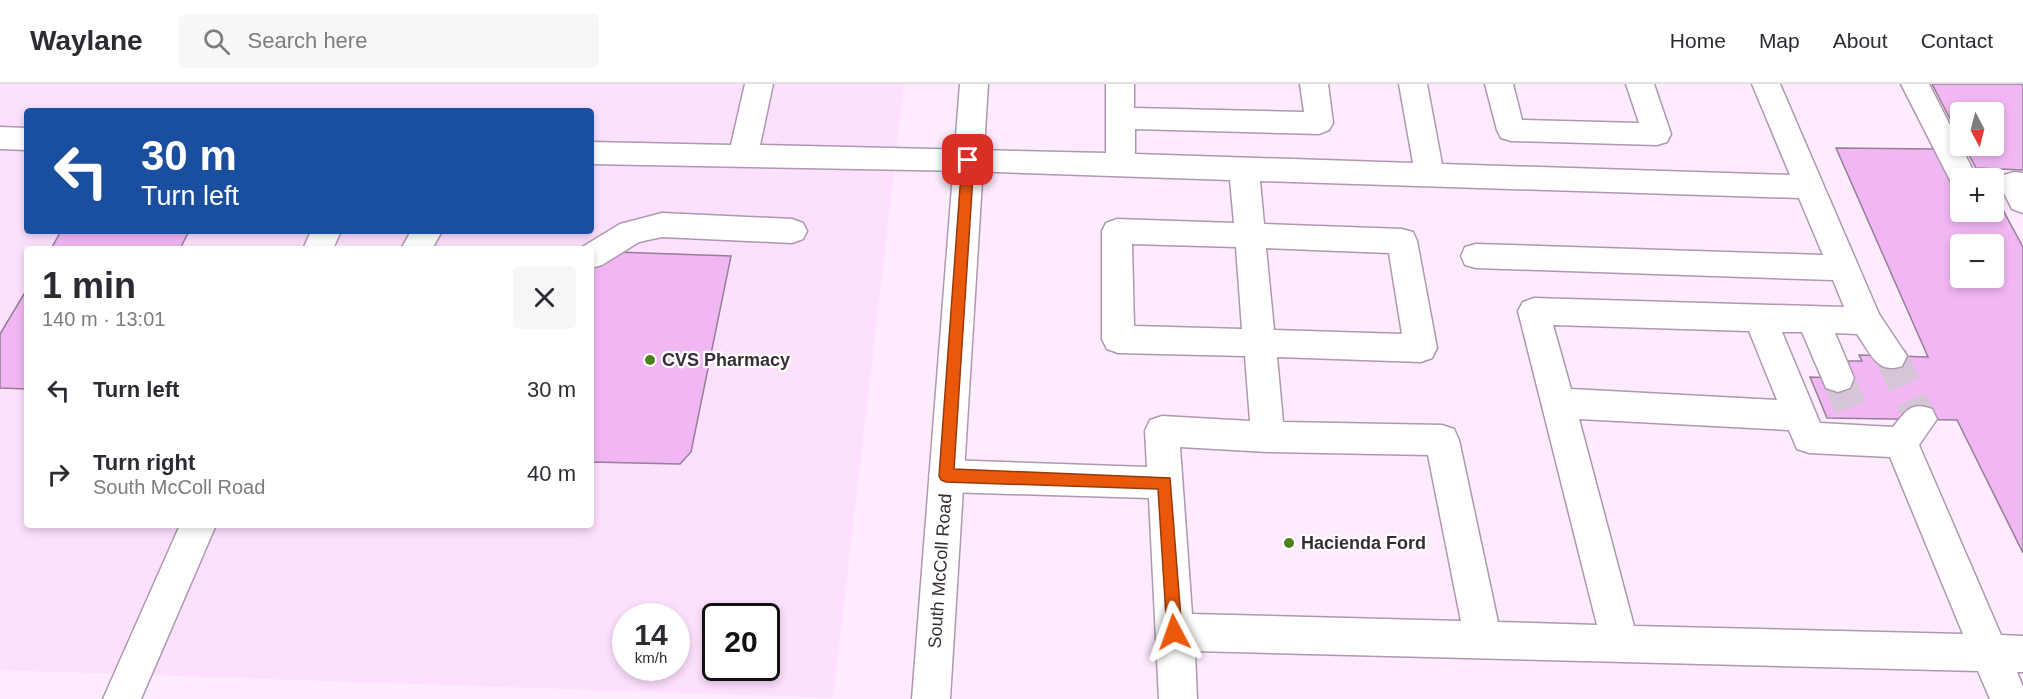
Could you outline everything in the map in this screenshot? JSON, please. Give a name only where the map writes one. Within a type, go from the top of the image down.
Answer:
[{"type":"main road","points":[[743,156],[759,84]]},
{"type":"main road","name":"South McColl Road","points":[[932,699],[974,84]]},
{"type":"main road","points":[[1120,84],[1121,165]]},
{"type":"main road","points":[[1121,118],[1319,123],[1314,84]]},
{"type":"main road","points":[[1413,84],[1430,175]]},
{"type":"main road","points":[[1499,84],[1511,130],[1657,134],[1640,84]]},
{"type":"main road","points":[[1766,84],[1866,321],[1891,356]]},
{"type":"main road","points":[[1915,84],[1958,168]]},
{"type":"main road","points":[[0,138],[24,139]]},
{"type":"main road","points":[[594,153],[968,160],[1810,187]]},
{"type":"main road","points":[[1244,169],[1268,437]]},
{"type":"main road","points":[[594,254],[631,232],[662,225],[792,231]]},
{"type":"main road","points":[[1117,231],[1402,241],[1421,348],[1260,342],[1118,339],[1117,231]]},
{"type":"main road","points":[[1476,256],[1844,268]]},
{"type":"main road","points":[[1620,643],[1534,311],[1866,321]]},
{"type":"main road","points":[[1760,318],[1809,438],[1859,429],[1910,431],[2006,653],[2009,699]]},
{"type":"main road","points":[[1813,320],[1838,378]]},
{"type":"main road","points":[[1558,404],[1799,416]]},
{"type":"main road","points":[[1178,699],[1162,431],[1268,437],[1442,440],[1482,640]]},
{"type":"main road","points":[[946,476],[1165,483]]},
{"type":"main road","points":[[122,699],[197,528]]},
{"type":"main road","points":[[1174,632],[2006,653]]},
{"type":"shaded area","points":[[0,84],[904,84],[833,698],[0,670]]},
{"type":"building","points":[[1932,84],[2023,84],[2023,170],[1976,168],[1969,156],[2004,156],[2004,102],[1950,102],[1950,119]]},
{"type":"building","points":[[1836,148],[1934,149],[1950,180],[1950,222],[2004,222],[2004,212],[2023,247],[2023,553],[1957,420],[1827,418],[1810,377],[1838,378],[1838,361],[1862,361],[1859,355],[1928,357]]},
{"type":"building","points":[[59,234],[188,234],[182,246],[53,246]]},
{"type":"building","name":"CVS Pharmacy","points":[[615,252],[731,256],[691,452],[680,464],[594,462],[594,267]]},
{"type":"building","points":[[24,294],[24,389],[0,388],[0,334]]},
{"type":"tunnel","points":[[1891,356],[1920,419]]},
{"type":"tunnel","points":[[1838,378],[1855,419]]},
{"type":"place","name":"CVS Pharmacy","points":[[650,360]]},
{"type":"place","name":"Hacienda Ford","points":[[1289,543]]},
{"type":"route","points":[[968,160],[946,476],[1165,483],[1174,632]]}]
